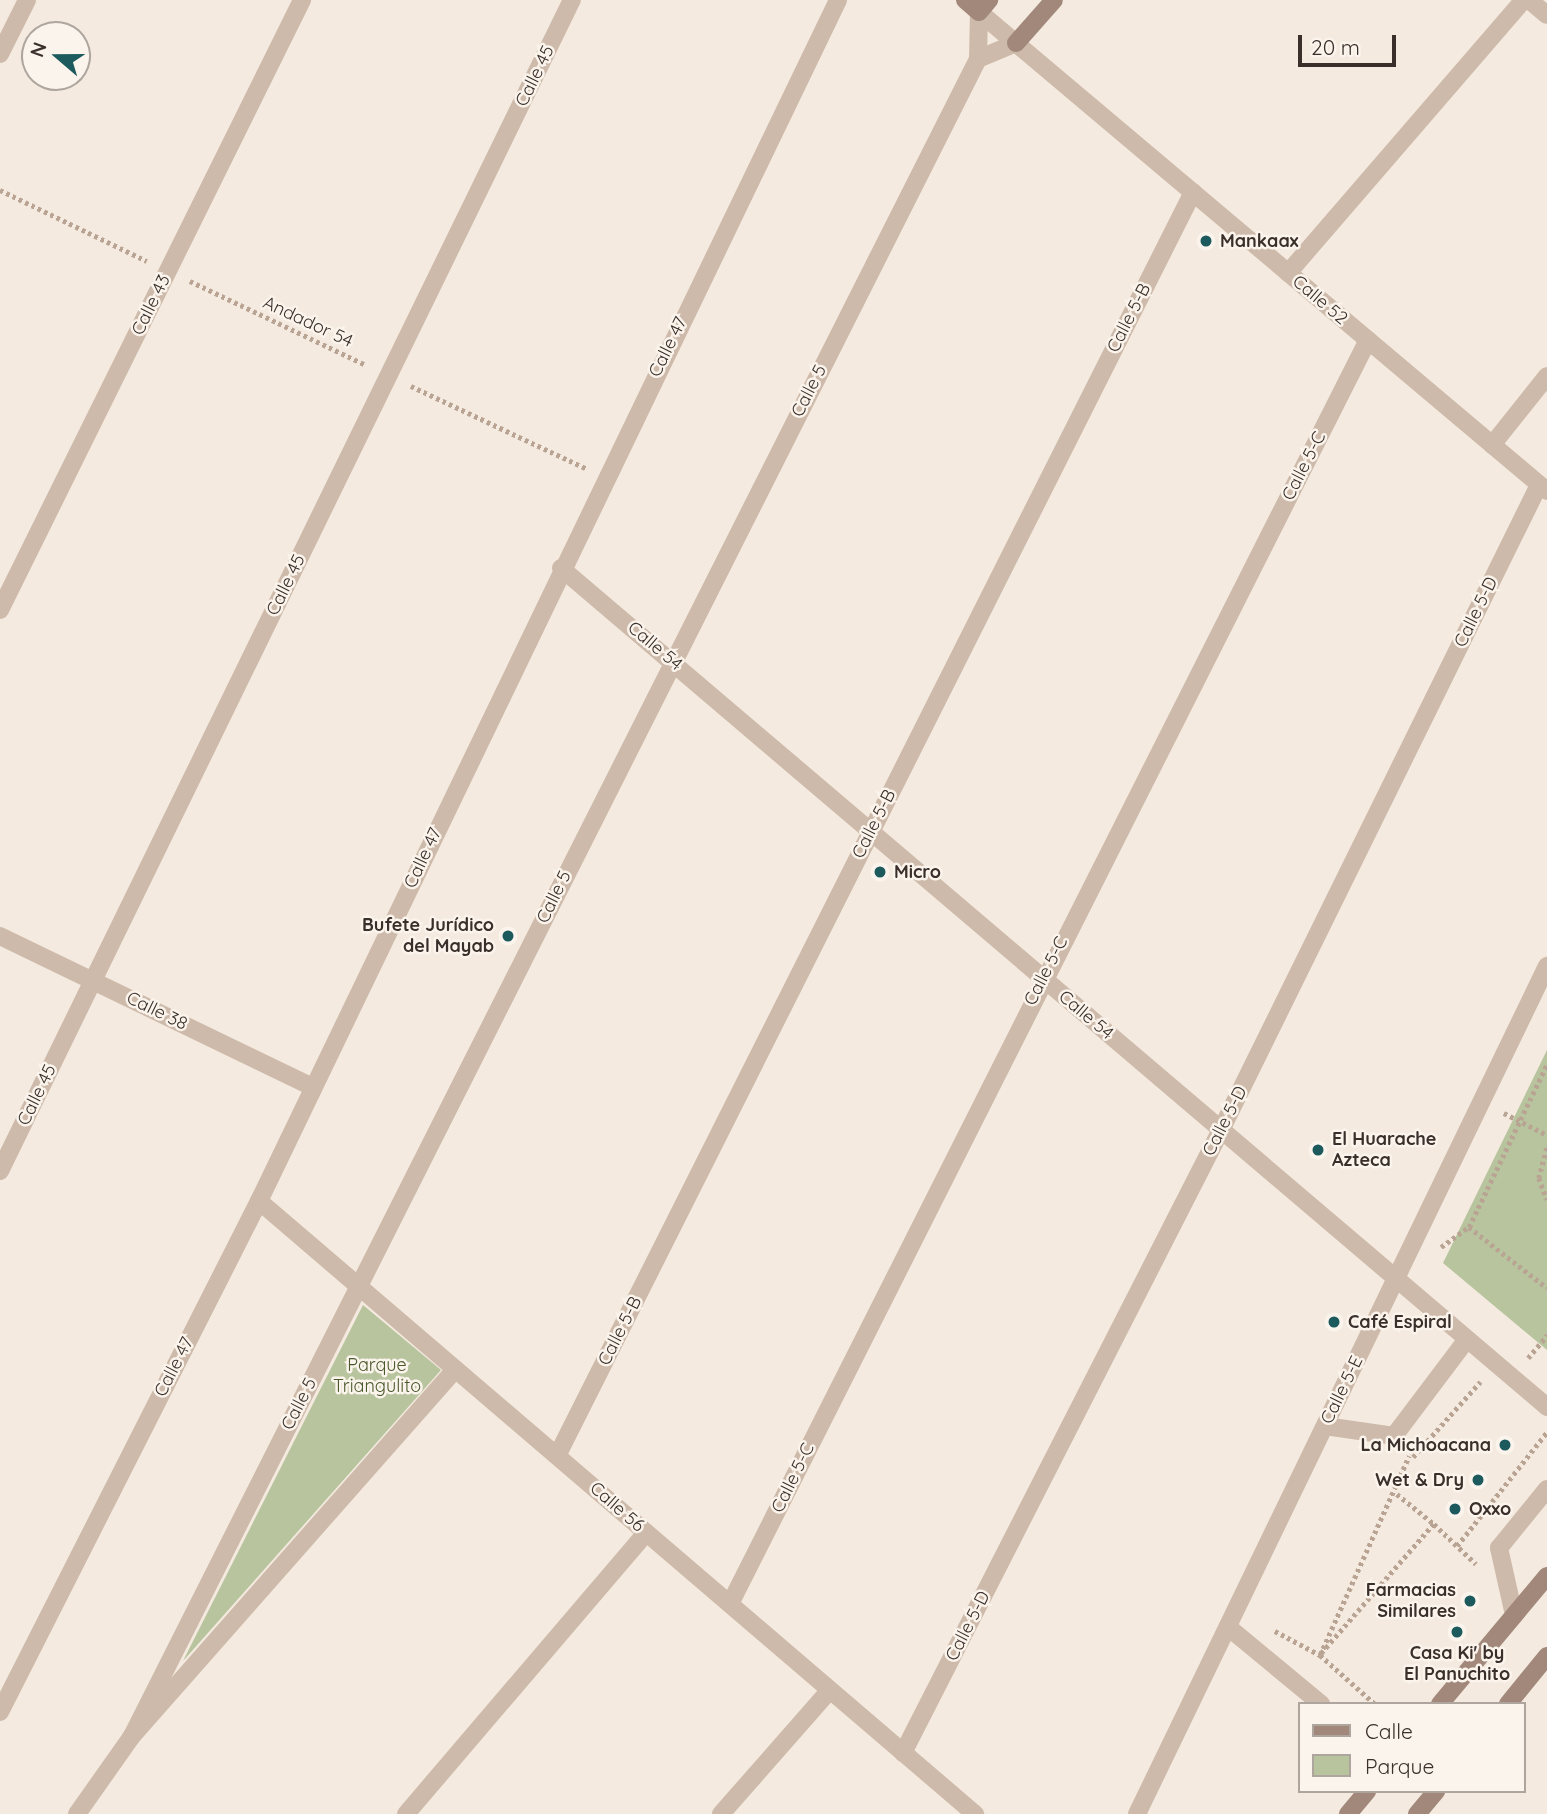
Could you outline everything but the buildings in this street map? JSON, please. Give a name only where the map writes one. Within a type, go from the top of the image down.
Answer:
[{"type":"street","points":[[0,54],[27,0]]},
{"type":"street","name":"Calle 43","points":[[0,610],[302,0]]},
{"type":"street","name":"Calle 45","points":[[0,1171],[572,0]]},
{"type":"street","name":"Calle 47","points":[[0,1712],[259,1201],[604,477],[838,0]]},
{"type":"street","name":"Calle 52","points":[[965,0],[984,6],[1016,43],[1543,488]]},
{"type":"street","points":[[978,59],[1016,43],[1054,0]]},
{"type":"street","points":[[1288,272],[1527,0],[1547,15]]},
{"type":"street","name":"Calle 5","points":[[132,1737],[361,1287],[672,660],[978,59],[984,6]]},
{"type":"street","name":"Calle 5-B","points":[[557,1456],[1193,192]]},
{"type":"street","name":"Calle 5-C","points":[[730,1604],[1042,978],[1368,340]]},
{"type":"street","points":[[1492,445],[1547,376]]},
{"type":"street","name":"Calle 5-D","points":[[903,1753],[1221,1130],[1543,488]]},
{"type":"street","name":"Calle 54","points":[[561,568],[1547,1407]]},
{"type":"street","name":"Calle 38","points":[[0,936],[313,1087]]},
{"type":"street","name":"Calle 5-E","points":[[1137,1814],[1547,966]]},
{"type":"street","name":"Calle 56","points":[[259,1201],[975,1814]]},
{"type":"street","points":[[1325,1426],[1394,1436],[1467,1339]]},
{"type":"street","name":"Calle 5","points":[[77,1814],[132,1737],[455,1369]]},
{"type":"street","points":[[1514,1615],[1499,1548],[1547,1489]]},
{"type":"street","points":[[406,1814],[646,1533]]},
{"type":"street","points":[[1442,1702],[1547,1576]]},
{"type":"street","points":[[1228,1627],[1319,1702]]},
{"type":"street","points":[[1510,1702],[1547,1656]]},
{"type":"street","points":[[721,1814],[830,1690]]},
{"type":"street","points":[[1348,1814],[1365,1793]]},
{"type":"street","points":[[1417,1814],[1434,1793]]},
{"type":"path","name":"Andador 54","points":[[0,190],[604,477]]},
{"type":"path","points":[[1547,1064],[1469,1227],[1547,1288]]},
{"type":"path","points":[[1482,1101],[1547,1135]]},
{"type":"path","points":[[1547,1148],[1539,1178],[1547,1200]]},
{"type":"path","points":[[1320,1655],[1413,1457],[1488,1373]]},
{"type":"path","points":[[1457,1546],[1547,1432]]},
{"type":"path","points":[[1400,1455],[1413,1457]]},
{"type":"path","points":[[1397,1494],[1434,1524],[1486,1574]]},
{"type":"path","points":[[1320,1655],[1434,1524]]},
{"type":"path","points":[[1236,1610],[1320,1655],[1373,1702]]},
{"type":"green space","points":[[1547,1050],[1547,1350],[1443,1263]]},
{"type":"green space","name":"Parque Triangulito","points":[[363,1305],[441,1370],[183,1661]]},
{"type":"place","name":"Mankaax","points":[[1206,241]]},
{"type":"place","name":"Micro","points":[[880,872]]},
{"type":"place","name":"Bufete Jurídico del Mayab","points":[[508,936]]},
{"type":"place","name":"El Huarache Azteca","points":[[1318,1150]]},
{"type":"place","name":"Café Espiral","points":[[1334,1322]]},
{"type":"place","name":"La Michoacana","points":[[1505,1445]]},
{"type":"place","name":"Wet & Dry","points":[[1478,1480]]},
{"type":"place","name":"Oxxo","points":[[1455,1509]]},
{"type":"place","name":"Farmacias Similares","points":[[1470,1601]]},
{"type":"place","name":"Casa Ki' by El Panuchito","points":[[1457,1632]]}]
